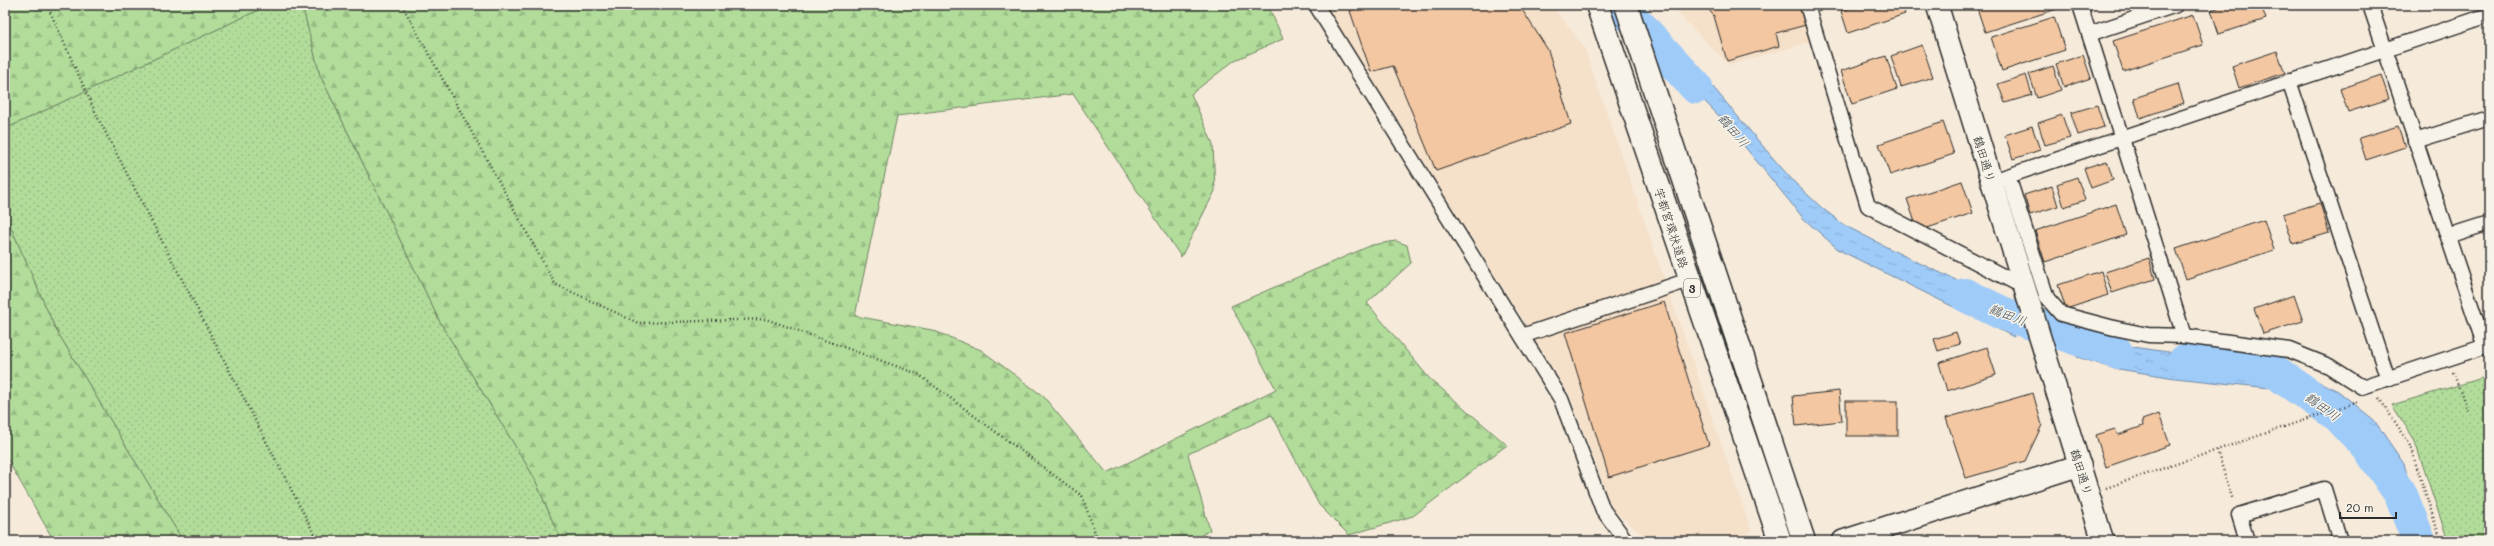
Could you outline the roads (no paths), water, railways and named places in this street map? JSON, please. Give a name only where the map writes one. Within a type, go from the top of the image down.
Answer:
[{"type":"main road","name":"宇都宮環状道路","points":[[1598,5],[1689,280],[1780,541]]},
{"type":"main road","name":"3","points":[[1626,5],[1804,541]]},
{"type":"street","points":[[1316,5],[1561,399],[1603,510],[1626,541]]},
{"type":"street","points":[[1807,5],[1868,206],[2026,288]]},
{"type":"street","name":"鶴田通り","points":[[1937,5],[2000,179],[2026,288],[2103,541]]},
{"type":"street","points":[[2080,5],[2184,336]]},
{"type":"street","points":[[2089,34],[2176,5]]},
{"type":"street","points":[[2370,5],[2384,48],[2415,141],[2487,346],[2362,388],[2329,366],[2289,350],[2184,336],[2148,335],[2061,314],[2047,298],[2000,179],[2384,48],[2489,15]]},
{"type":"street","points":[[2289,81],[2388,379]]},
{"type":"street","points":[[2415,141],[2489,118]]},
{"type":"street","points":[[2448,236],[2489,222]]},
{"type":"street","points":[[1522,336],[1689,280]]},
{"type":"street","points":[[1843,541],[2080,465]]},
{"type":"street","points":[[2247,541],[2239,515],[2324,489],[2340,541]]},
{"type":"water","points":[[1653,16],[1772,157],[1795,183],[1822,208],[1844,225],[1898,253],[2003,302],[2014,337],[1839,250],[1804,219],[1722,119],[1670,66]]},
{"type":"water","points":[[2071,333],[2103,343],[2292,369],[2338,391],[2374,420],[2404,464],[2427,541],[2417,541],[2399,482],[2353,426],[2324,402],[2299,393],[2270,388],[2175,378],[2112,368],[2077,357]]},
{"type":"waterway","name":"鶴田川","points":[[1620,5],[1696,87]]},
{"type":"waterway","name":"鶴田川","points":[[1965,295],[2002,313],[2116,352]]},
{"type":"waterway","name":"鶴田川","points":[[2185,361],[2242,359],[2268,367],[2339,416],[2369,448],[2400,493],[2419,541]]}]
